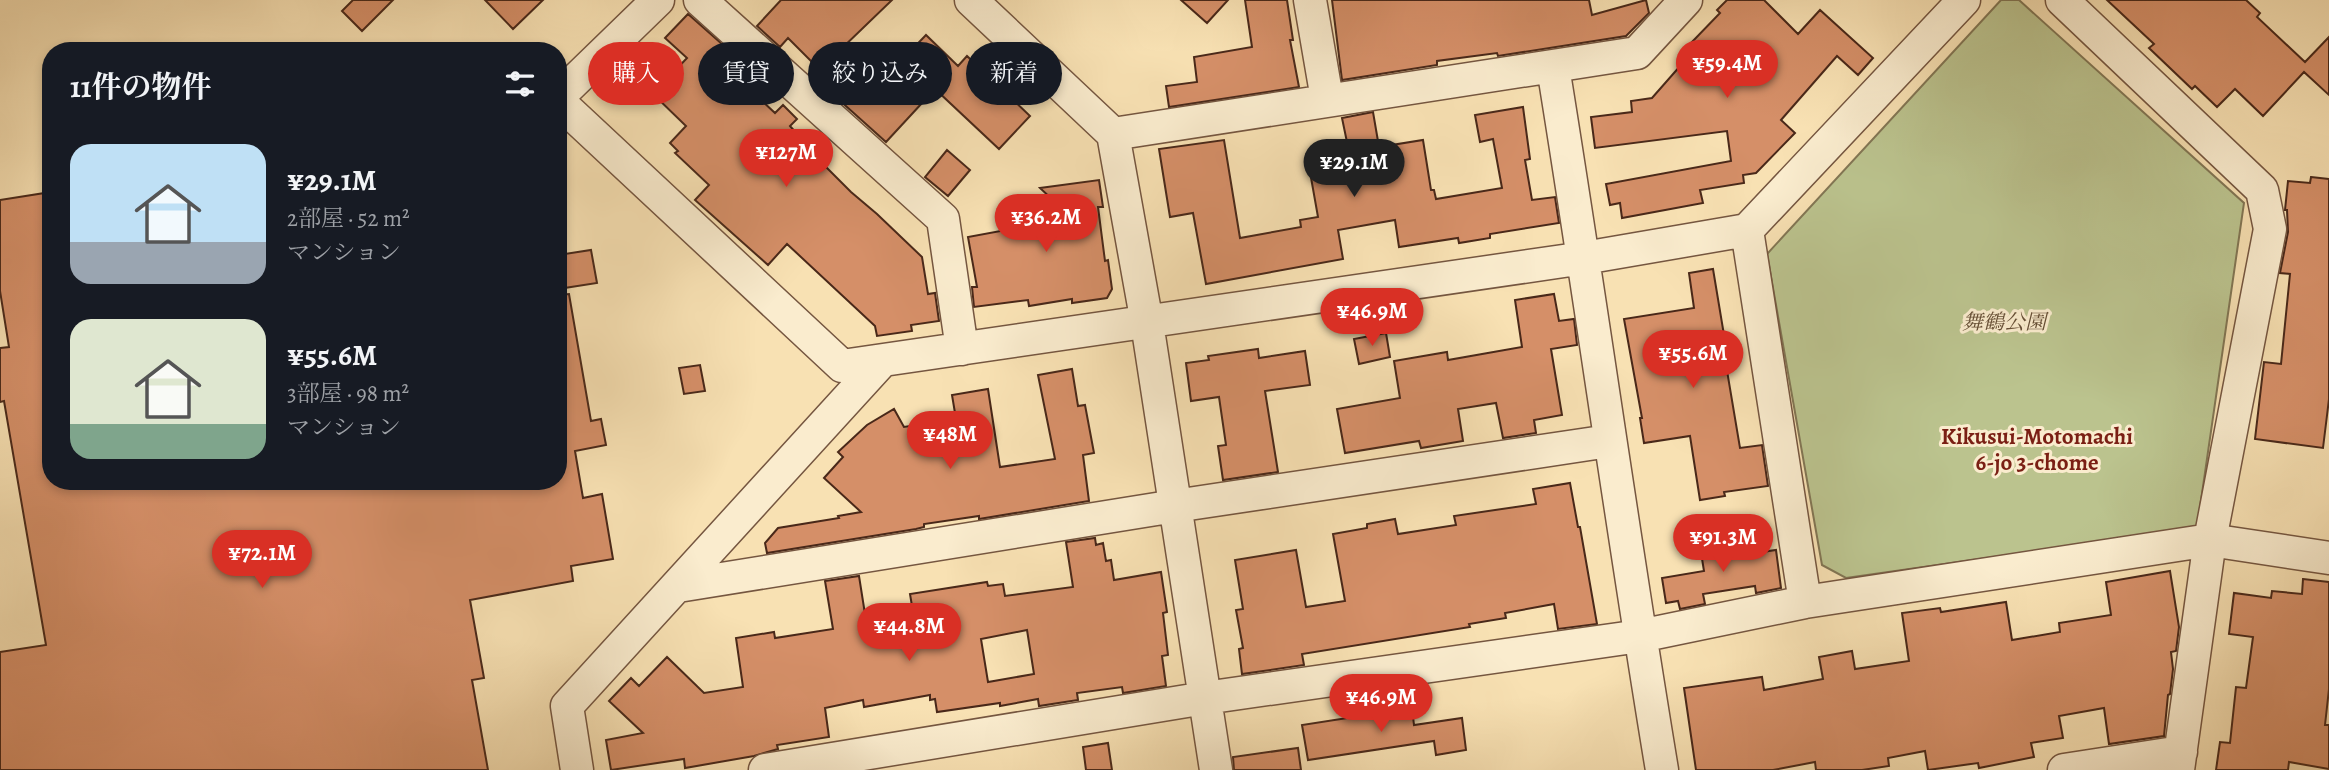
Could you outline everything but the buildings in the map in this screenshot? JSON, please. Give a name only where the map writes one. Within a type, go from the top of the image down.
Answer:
[{"type":"street","points":[[567,90],[659,0]]},
{"type":"street","points":[[700,0],[943,219],[961,349]]},
{"type":"street","points":[[971,0],[1113,134],[1147,323],[1216,770]]},
{"type":"street","points":[[1310,0],[1327,99]]},
{"type":"street","points":[[1113,134],[1637,53],[1686,0]]},
{"type":"street","points":[[567,107],[842,366],[1584,258],[1747,230],[1964,0]]},
{"type":"street","points":[[2062,0],[2262,190],[2270,229],[2210,540],[2180,761],[2064,770]]},
{"type":"street","points":[[1553,67],[1662,770]]},
{"type":"street","points":[[1747,230],[1805,602]]},
{"type":"street","points":[[577,770],[567,706],[882,361]]},
{"type":"street","points":[[678,586],[1175,506],[1609,441]]},
{"type":"street","points":[[765,770],[1205,698],[1640,636],[1805,602],[2210,540],[2329,558]]},
{"type":"green space","name":"舞鶴公園","points":[[2001,0],[2019,0],[2244,203],[2197,528],[1846,578],[1822,565],[1767,254]]},
{"type":"district","name":"Kikusui-Motomachi 6-jo 3-chome","points":[[2037,449]]}]
